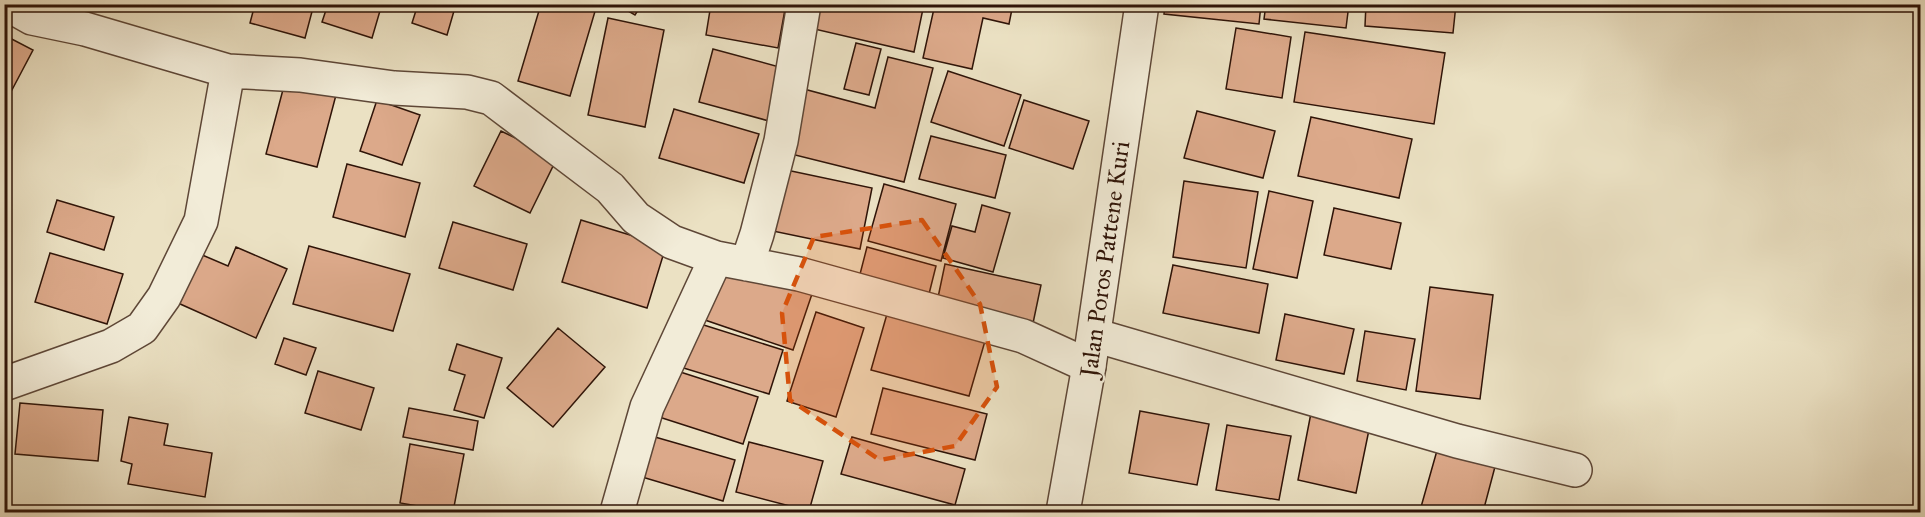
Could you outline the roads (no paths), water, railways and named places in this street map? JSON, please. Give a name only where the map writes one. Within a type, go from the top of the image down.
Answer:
[{"type":"street","points":[[8,4],[32,18],[85,29],[228,71],[300,75],[394,88],[467,92],[491,98],[610,188],[636,218],[672,242],[732,261],[799,274],[1023,336],[1092,351],[1575,471]]},
{"type":"street","points":[[617,513],[647,407],[732,261],[757,234],[781,141],[804,4]]},
{"type":"street","name":"Jalan Poros Pattene Kuri","points":[[1063,513],[1092,351],[1142,4]]},
{"type":"street","points":[[4,384],[111,346],[142,327],[164,297],[201,221],[228,71]]}]
